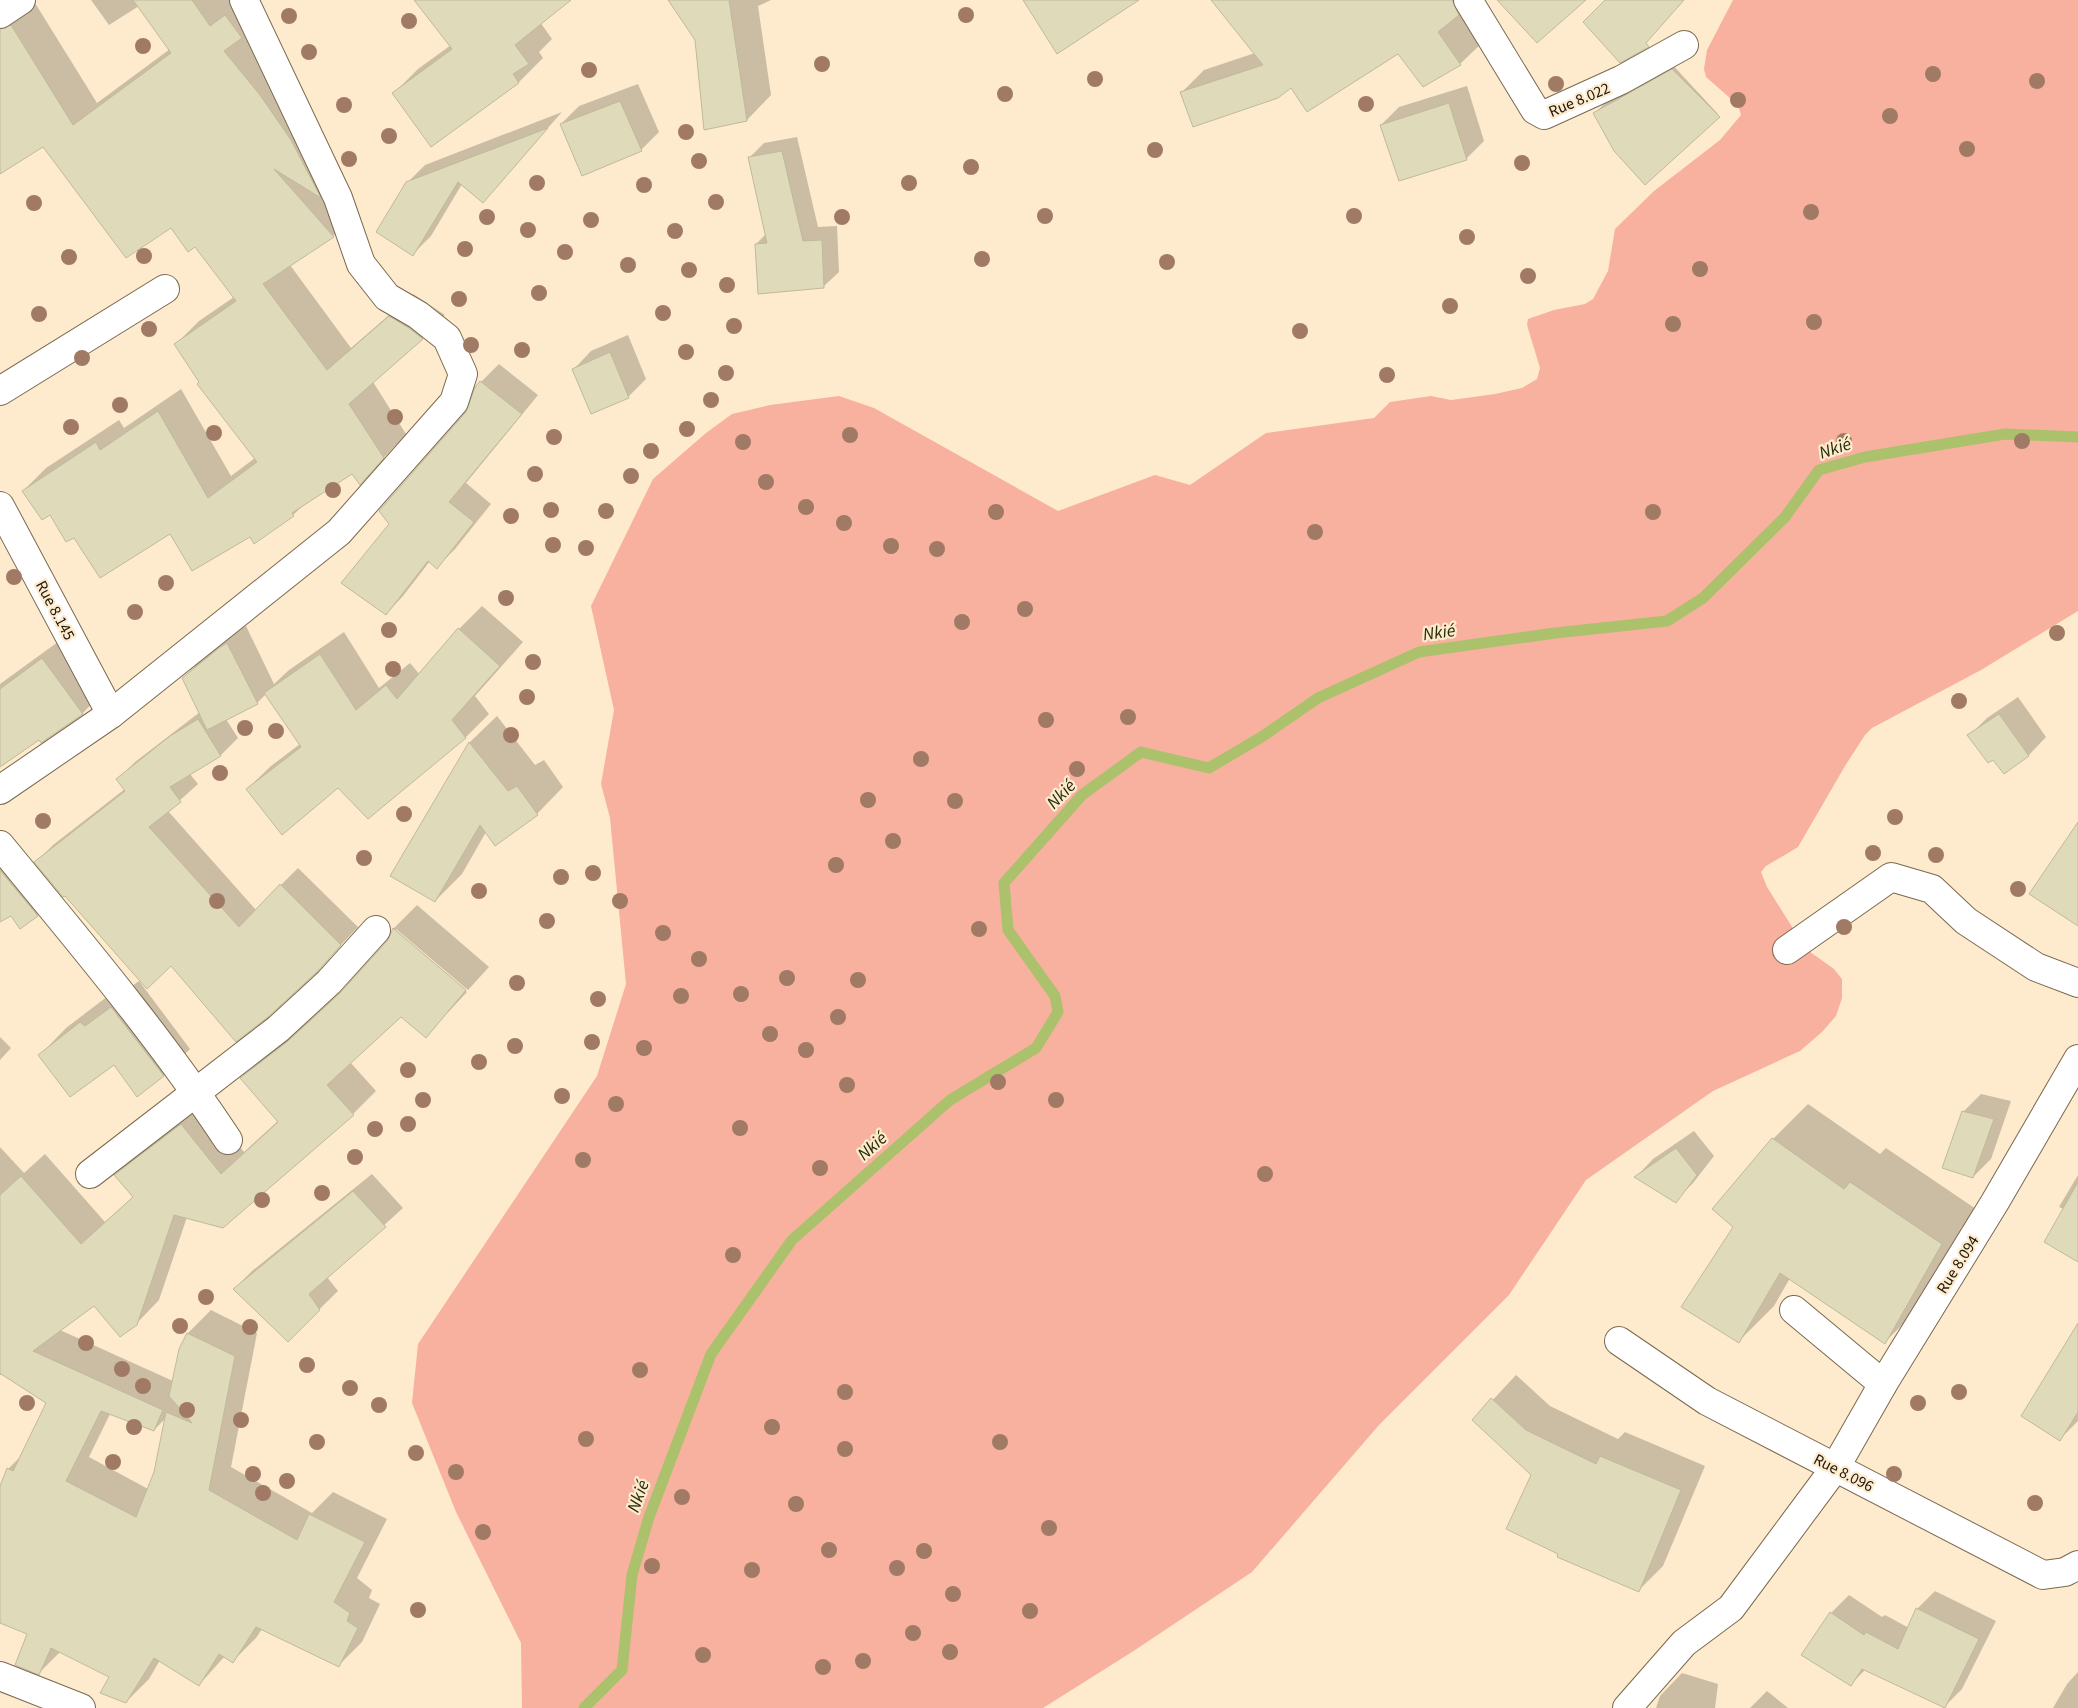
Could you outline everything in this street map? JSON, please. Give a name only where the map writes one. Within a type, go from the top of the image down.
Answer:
[{"type":"street","points":[[0,14],[22,0]]},
{"type":"street","points":[[0,790],[111,714],[339,532],[454,402],[463,374],[447,338],[418,315],[388,297],[361,264],[338,198],[244,0]]},
{"type":"street","name":"Rue 8.022","points":[[1468,0],[1535,110],[1544,115],[1621,80],[1684,45]]},
{"type":"street","points":[[0,391],[165,289]]},
{"type":"street","name":"Rue 8.145","points":[[0,506],[111,714]]},
{"type":"street","points":[[0,845],[64,923],[196,1092],[228,1140]]},
{"type":"street","points":[[1787,950],[1891,877],[1932,889],[1966,921],[2036,967],[2078,983]]},
{"type":"street","points":[[90,1174],[278,1029],[328,982],[376,930]]},
{"type":"street","name":"Rue 8.094","points":[[1627,1708],[1684,1643],[1731,1608],[1835,1468],[1883,1384],[1995,1202],[2078,1060]]},
{"type":"street","points":[[1794,1310],[1883,1384]]},
{"type":"street","name":"Rue 8.096","points":[[1618,1341],[1707,1401],[2043,1575],[2065,1572],[2078,1565]]},
{"type":"street","points":[[0,1676],[81,1708]]},
{"type":"shaded area","points":[[1733,0],[2078,0],[2078,611],[1981,670],[1872,728],[1865,735],[1845,766],[1798,847],[1766,866],[1761,872],[1767,887],[1806,949],[1834,969],[1842,979],[1842,998],[1836,1016],[1822,1032],[1800,1051],[1713,1091],[1586,1180],[1509,1295],[1379,1425],[1252,1572],[1132,1652],[1043,1708],[522,1708],[521,1643],[456,1512],[412,1403],[418,1344],[597,1076],[626,984],[610,818],[601,784],[614,710],[591,606],[653,479],[706,433],[732,414],[770,405],[839,396],[874,408],[1058,511],[1155,475],[1190,485],[1266,433],[1374,418],[1390,402],[1431,396],[1451,400],[1522,388],[1537,379],[1540,368],[1527,325],[1528,319],[1554,310],[1585,304],[1593,299],[1608,271],[1615,229],[1654,191],[1720,140],[1741,115],[1738,105],[1706,77],[1704,69],[1707,50]]},
{"type":"building","points":[[133,0],[192,0],[210,26],[225,15],[242,38],[224,51],[260,95],[291,140],[321,198],[274,169],[334,237],[263,284],[327,370],[389,316],[423,339],[349,404],[384,458],[360,485],[352,474],[292,513],[294,516],[254,544],[250,537],[192,571],[170,534],[100,578],[74,538],[66,542],[50,515],[42,520],[22,491],[96,442],[100,450],[158,411],[208,498],[257,462],[197,384],[199,382],[174,344],[236,301],[195,247],[188,252],[171,228],[126,258],[43,147],[0,174],[0,29],[11,25],[73,125],[171,53]]},
{"type":"building","points":[[414,0],[571,0],[515,45],[529,64],[513,74],[519,83],[431,147],[392,93],[452,49]]},
{"type":"building","points":[[668,0],[729,0],[747,121],[704,130],[695,40]]},
{"type":"building","points":[[1023,0],[1139,0],[1057,54]]},
{"type":"building","points":[[1211,0],[1452,0],[1459,15],[1438,32],[1461,65],[1423,87],[1398,54],[1307,112],[1291,88],[1278,98],[1193,127],[1180,92],[1263,65]]},
{"type":"building","points":[[1497,0],[1586,0],[1537,43]]},
{"type":"building","points":[[1605,0],[1684,0],[1646,43],[1649,47],[1620,63],[1583,22]]},
{"type":"building","points":[[1672,69],[1720,117],[1645,185],[1614,151],[1593,113]]},
{"type":"building","points":[[620,101],[642,151],[582,176],[560,124]]},
{"type":"building","points":[[1449,103],[1467,160],[1399,181],[1380,125]]},
{"type":"building","points":[[548,128],[483,203],[458,182],[413,256],[376,232],[406,182]]},
{"type":"building","points":[[782,151],[803,241],[822,240],[824,288],[758,294],[755,244],[767,243],[748,157]]},
{"type":"building","points":[[610,352],[629,398],[591,414],[572,369]]},
{"type":"building","points":[[480,381],[522,414],[449,502],[474,522],[437,569],[428,561],[386,615],[341,583],[389,524],[379,511],[466,412],[475,387]]},
{"type":"building","points":[[458,628],[500,666],[452,720],[466,738],[368,819],[338,788],[282,835],[246,789],[301,747],[264,693],[320,654],[356,710],[386,685],[397,699]]},
{"type":"building","points":[[227,643],[258,704],[207,730],[182,678]]},
{"type":"building","points":[[42,658],[83,714],[41,743],[39,740],[0,767],[0,689]]},
{"type":"building","points":[[1999,714],[2029,756],[2004,774],[1993,760],[1988,763],[1967,735]]},
{"type":"building","points":[[198,719],[221,756],[170,787],[181,802],[149,827],[239,927],[280,884],[341,945],[318,971],[268,1017],[236,1042],[171,966],[147,989],[65,896],[63,897],[34,862],[125,791],[116,779],[170,736]]},
{"type":"building","points":[[469,742],[508,791],[517,786],[538,815],[495,846],[480,825],[435,902],[390,876]]},
{"type":"building","points":[[2078,822],[2078,926],[2029,894]]},
{"type":"building","points":[[0,870],[38,916],[20,929],[11,916],[0,922]]},
{"type":"building","points":[[393,928],[466,990],[426,1038],[401,1017],[327,1085],[354,1115],[223,1228],[174,1215],[137,1325],[120,1337],[94,1306],[33,1351],[163,1410],[154,1431],[101,1411],[66,1481],[136,1517],[154,1472],[166,1412],[192,1423],[169,1396],[179,1349],[187,1333],[235,1356],[209,1490],[297,1540],[309,1514],[365,1542],[334,1602],[350,1613],[347,1621],[358,1628],[339,1667],[256,1627],[233,1663],[219,1654],[199,1686],[154,1658],[126,1703],[100,1693],[109,1677],[51,1648],[39,1675],[15,1665],[27,1634],[0,1623],[0,1486],[7,1468],[13,1471],[46,1403],[0,1375],[0,1195],[21,1176],[81,1244],[133,1197],[114,1175],[181,1124],[221,1174],[278,1122],[240,1078],[288,1041],[340,993],[388,940]]},
{"type":"building","points":[[111,1007],[164,1076],[137,1097],[114,1065],[70,1097],[38,1055],[80,1022],[85,1026]]},
{"type":"building","points":[[1962,1111],[1994,1119],[1973,1178],[1942,1168]]},
{"type":"building","points":[[1772,1138],[1844,1189],[1850,1182],[1942,1244],[1885,1344],[1780,1273],[1739,1343],[1681,1307],[1733,1227],[1712,1209]]},
{"type":"building","points":[[1676,1148],[1697,1175],[1676,1203],[1634,1177]]},
{"type":"building","points":[[2078,1182],[2078,1262],[2044,1242]]},
{"type":"building","points":[[353,1191],[386,1227],[309,1294],[320,1310],[288,1342],[233,1289]]},
{"type":"building","points":[[2078,1323],[2078,1412],[2060,1441],[2021,1416]]},
{"type":"building","points":[[1491,1398],[1526,1430],[1596,1464],[1600,1456],[1681,1490],[1639,1592],[1557,1557],[1558,1554],[1506,1529],[1531,1475],[1472,1420]]},
{"type":"building","points":[[1916,1608],[1979,1639],[1945,1708],[1862,1669],[1851,1686],[1801,1655],[1830,1612],[1864,1635],[1866,1632],[1898,1649]]},
{"type":"waterway","name":"Nkié","points":[[584,1708],[622,1670],[632,1575],[649,1517],[711,1354],[792,1240],[950,1100],[1036,1048],[1058,1012],[1055,996],[1008,930],[1004,883],[1082,795],[1141,752],[1209,768],[1263,736],[1318,698],[1419,652],[1555,633],[1667,621],[1703,598],[1785,517],[1819,470],[1865,457],[2005,434],[2078,437]]}]
